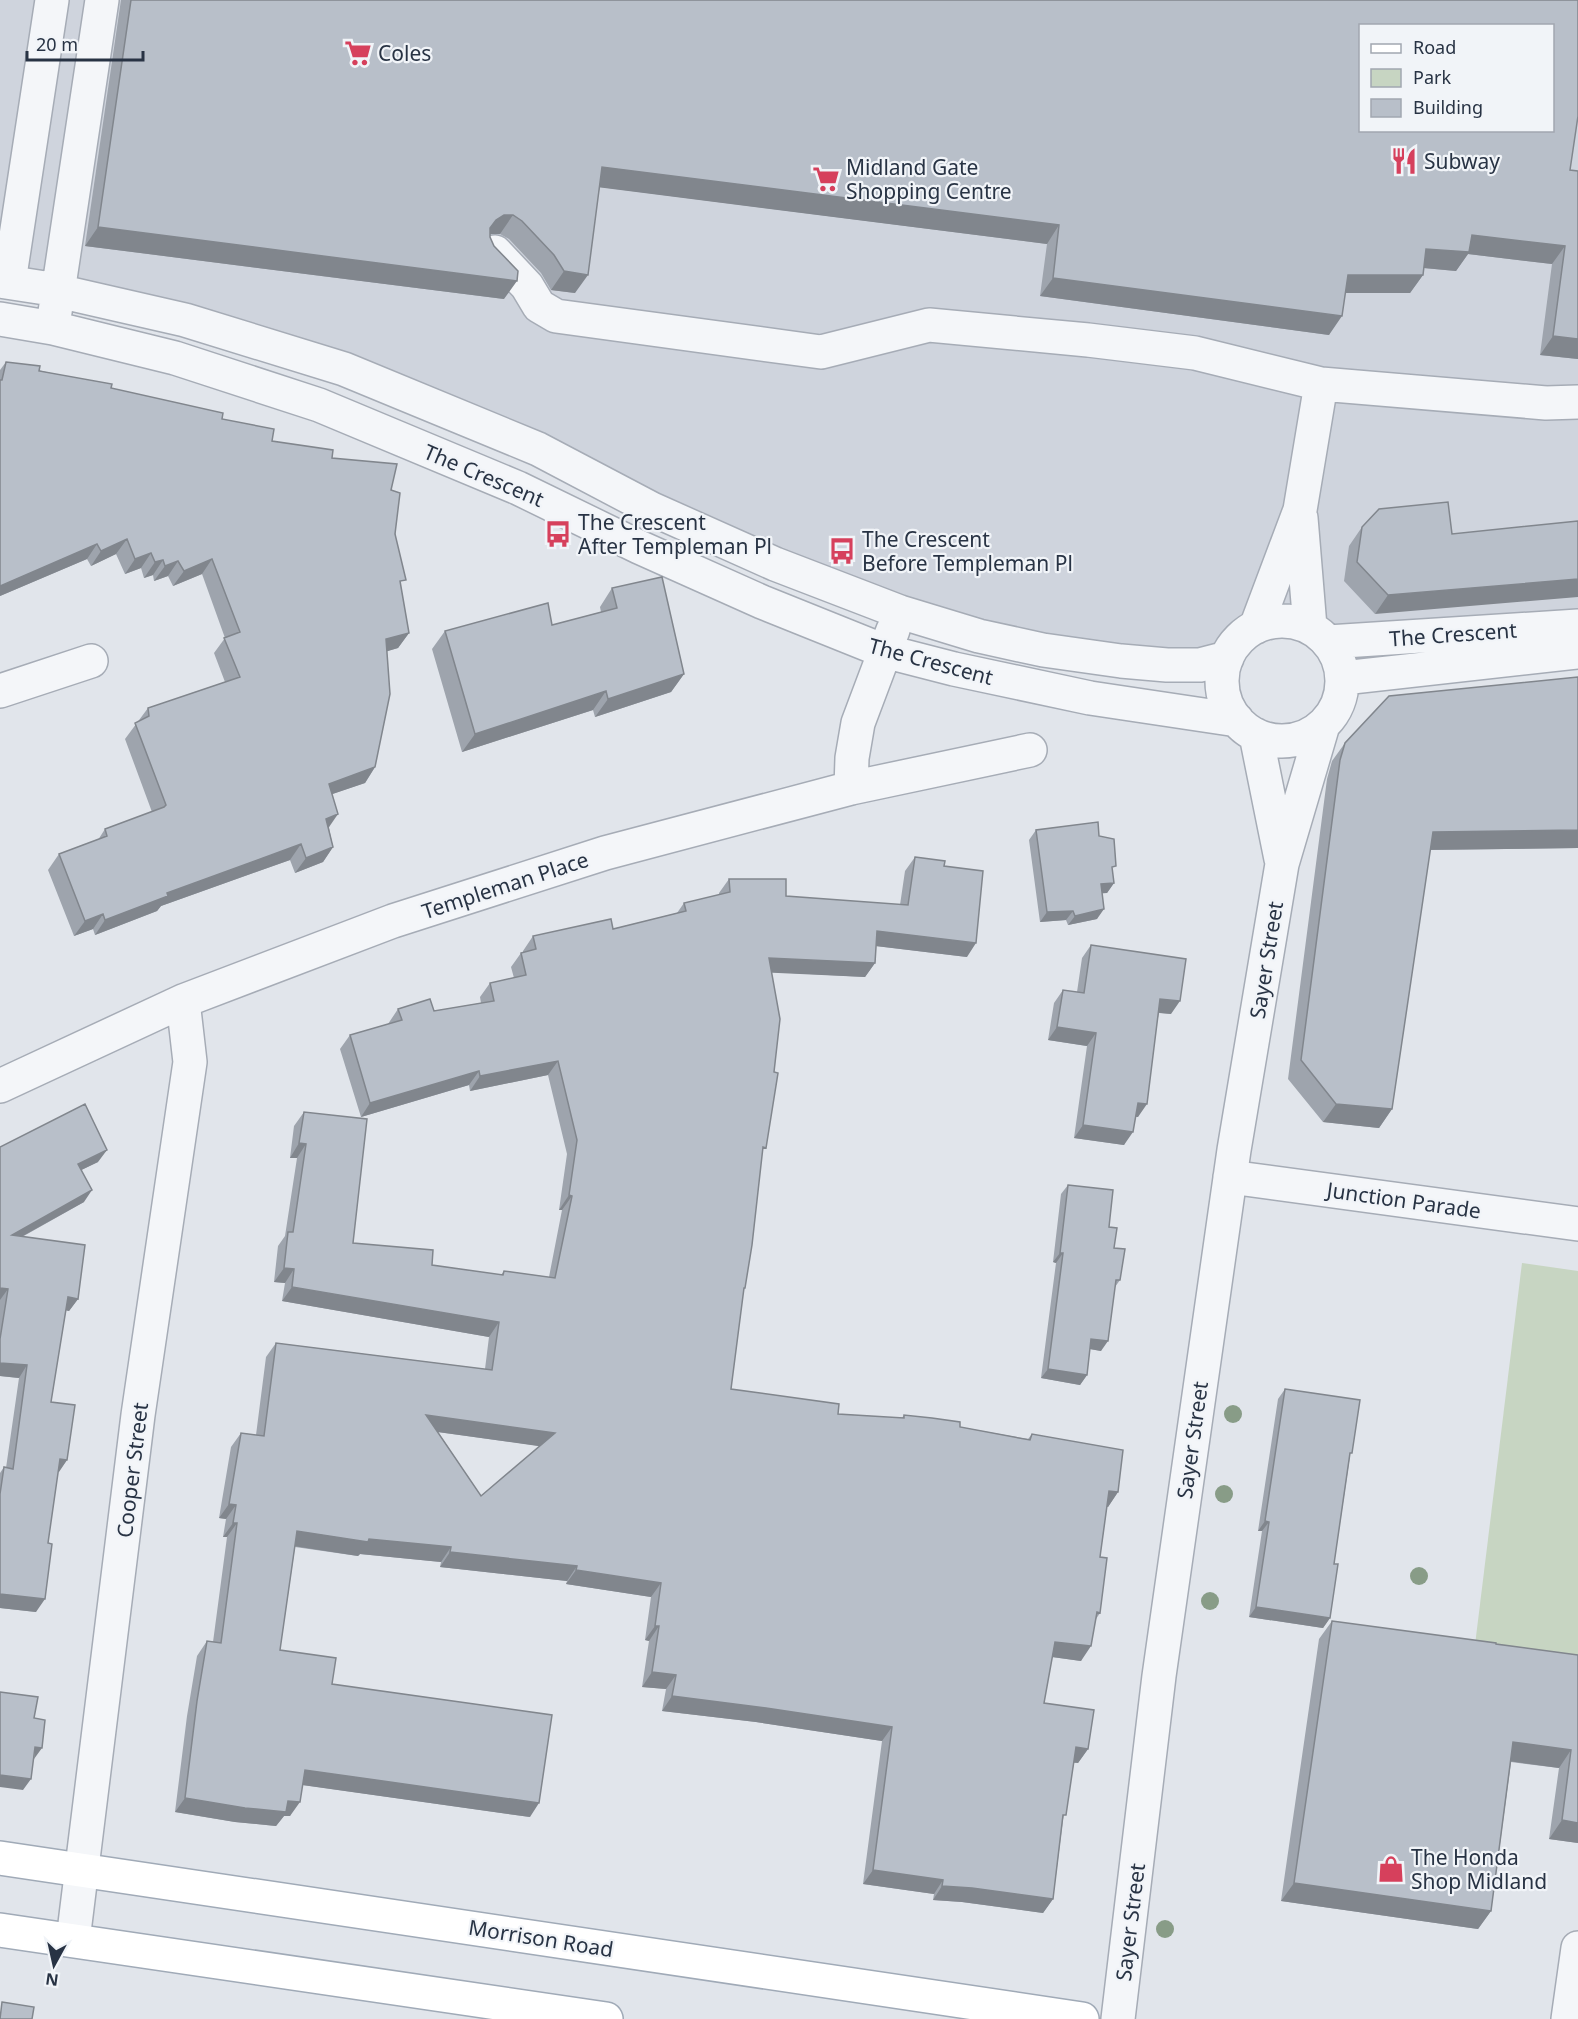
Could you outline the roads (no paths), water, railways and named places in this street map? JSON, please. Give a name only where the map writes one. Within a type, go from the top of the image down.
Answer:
[{"type":"main road","name":"Morrison Road","points":[[0,1858],[1082,2019]]},
{"type":"main road","points":[[0,1930],[606,2019]]},
{"type":"street","points":[[4,281],[52,0]]},
{"type":"street","points":[[53,328],[102,0]]},
{"type":"street","points":[[495,252],[528,286],[539,306],[556,316],[821,352],[930,325],[1195,353],[1321,384],[1545,403],[1578,402]]},
{"type":"street","name":"The Crescent","points":[[4,281],[184,320],[344,369],[538,449],[652,508],[776,564],[900,612],[979,636],[1043,650],[1121,662],[1200,665],[1227,658]]},
{"type":"street","name":"The Crescent","points":[[0,319],[53,328],[175,358],[319,405],[518,488],[639,547],[762,602],[884,651],[954,669],[1090,698],[1247,727],[1273,740],[1291,740],[1308,735],[1323,725]]},
{"type":"street","points":[[1247,727],[1228,706],[1223,690],[1222,674],[1234,645],[1256,627],[1300,510],[1321,384]]},
{"type":"street","points":[[1300,510],[1319,635],[1338,659],[1343,678],[1341,696],[1334,712],[1323,725]]},
{"type":"street","points":[[851,788],[852,758],[858,723],[900,612]]},
{"type":"street","name":"The Crescent","points":[[1256,627],[1274,622],[1292,622],[1319,635],[1578,626]]},
{"type":"street","name":"The Crescent","points":[[1343,678],[1578,652]]},
{"type":"street","points":[[0,691],[91,661]]},
{"type":"street","name":"Sayer Street","points":[[1118,2019],[1159,1676],[1230,1177],[1282,864],[1323,725]]},
{"type":"street","name":"Sayer Street","points":[[1247,727],[1282,864]]},
{"type":"street","name":"Templeman Place","points":[[0,1086],[183,1001],[393,921],[605,852],[851,788],[1030,750]]},
{"type":"street","name":"Cooper Street","points":[[74,1940],[138,1415],[190,1062],[183,1001]]},
{"type":"street","name":"Junction Parade","points":[[1230,1177],[1578,1224]]},
{"type":"street","points":[[1568,2019],[1578,1948]]},
{"type":"place","name":"Coles","points":[[358,53]]},
{"type":"place","name":"Subway","points":[[1404,161]]},
{"type":"place","name":"Midland Gate Shopping Centre","points":[[826,179]]},
{"type":"place","name":"The Crescent After Templeman Pl","points":[[558,534]]},
{"type":"place","name":"The Crescent Before Templeman Pl","points":[[842,551]]},
{"type":"place","name":"The Honda Shop Midland","points":[[1391,1869]]}]
